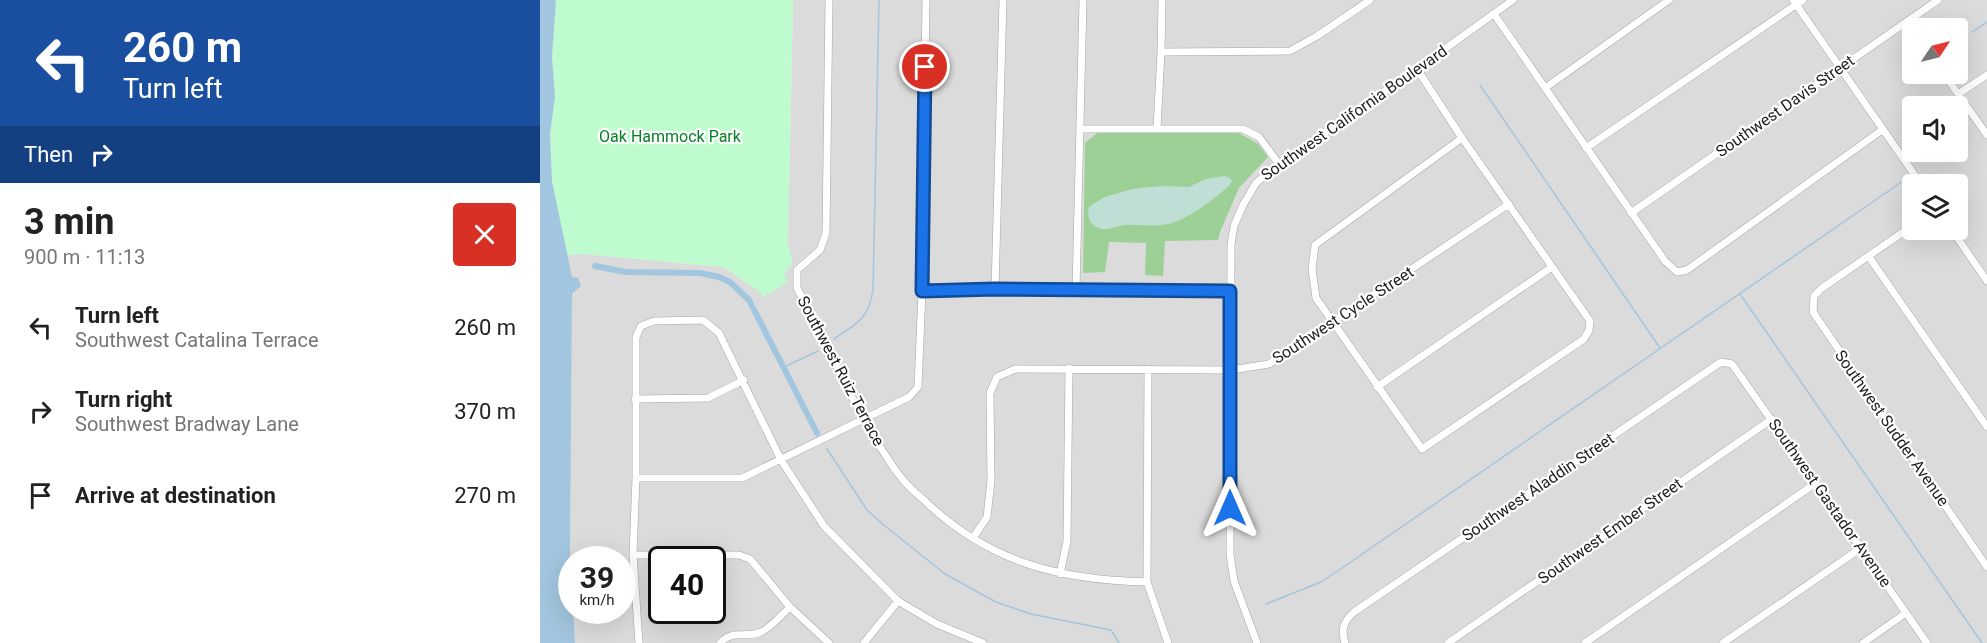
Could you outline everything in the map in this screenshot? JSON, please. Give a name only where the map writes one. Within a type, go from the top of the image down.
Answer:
[{"type":"street","name":"Southwest Ruiz Terrace","points":[[830,0],[826,233],[820,250],[797,270],[797,288],[863,419],[900,477],[941,516],[973,538],[1006,556],[1037,568],[1089,579],[1147,582]]},
{"type":"street","points":[[636,478],[742,478],[909,397],[918,387],[922,291],[926,0]]},
{"type":"street","points":[[995,289],[1003,0]]},
{"type":"street","points":[[1076,290],[1082,129],[1083,0]]},
{"type":"street","points":[[1156,129],[1162,0]]},
{"type":"street","points":[[1161,52],[1290,51],[1317,36],[1370,0]]},
{"type":"street","name":"Southwest California Boulevard","points":[[1257,643],[1234,581],[1230,554],[1230,291],[1231,244],[1234,226],[1257,183],[1279,164],[1513,0]]},
{"type":"street","points":[[1545,88],[1669,0]]},
{"type":"street","name":"Southwest Davis Street","points":[[1912,18],[1938,0]]},
{"type":"street","points":[[1586,148],[1797,1],[1840,68],[1914,174]]},
{"type":"street","points":[[1494,14],[1665,261],[1677,272],[1687,270],[1882,130]]},
{"type":"street","name":"Southwest Davis Street","points":[[1631,213],[1902,25]]},
{"type":"street","points":[[1417,69],[1462,138],[1590,321],[1589,330],[1584,339],[1422,449],[1316,298],[1312,268],[1315,244],[1462,138]]},
{"type":"street","points":[[1958,94],[1987,75]]},
{"type":"street","points":[[1951,84],[1987,135]]},
{"type":"street","points":[[1082,129],[1243,129],[1259,137],[1279,164]]},
{"type":"street","name":"Southwest Cycle Street","points":[[973,538],[987,517],[991,481],[990,393],[997,377],[1015,369],[1231,370],[1269,364],[1509,204]]},
{"type":"street","points":[[1902,233],[1869,256],[1987,427]]},
{"type":"street","points":[[1959,240],[1987,281]]},
{"type":"street","name":"Southwest Sudder Avenue","points":[[1869,256],[1814,296],[1815,317],[1987,567]]},
{"type":"street","points":[[1377,387],[1552,267]]},
{"type":"street","points":[[922,291],[995,289],[1230,291]]},
{"type":"street","points":[[633,546],[636,337],[641,326],[654,321],[703,320],[719,333],[744,380],[781,460],[824,526],[898,601],[937,624],[983,643]]},
{"type":"street","name":"Southwest Aladdin Street","points":[[1345,643],[1343,628],[1347,619],[1721,362],[1732,364]]},
{"type":"street","name":"Southwest Gastador Avenue","points":[[1732,364],[1927,643]]},
{"type":"street","points":[[1060,573],[1067,541],[1070,368]]},
{"type":"street","points":[[1148,369],[1147,582],[1168,643]]},
{"type":"street","points":[[635,399],[708,398],[744,380]]},
{"type":"street","name":"Southwest Ember Street","points":[[1448,643],[1772,419]]},
{"type":"street","points":[[1585,643],[1816,483]]},
{"type":"street","points":[[1723,643],[1861,548]]},
{"type":"street","points":[[636,555],[739,555],[750,559],[790,607],[829,643]]},
{"type":"street","points":[[636,599],[639,643]]},
{"type":"street","points":[[864,643],[898,601]]},
{"type":"street","points":[[720,643],[732,635],[761,632],[790,607]]},
{"type":"street","points":[[1863,643],[1906,613]]},
{"type":"shaded area","points":[[540,0],[556,0],[552,57],[555,97],[550,134],[552,181],[572,277],[578,278],[581,286],[573,293],[572,302],[570,546],[558,546],[558,624],[574,624],[575,643],[540,643]]},
{"type":"shaded area","points":[[793,0],[1987,0],[1987,643],[575,643],[573,624],[636,624],[636,546],[570,546],[572,302],[575,290],[567,255],[584,254],[724,267],[756,289],[788,283],[783,274],[792,264],[788,243]]},
{"type":"shaded area","points":[[1224,176],[1232,181],[1229,186],[1197,210],[1169,224],[1124,225],[1101,229],[1094,226],[1089,218],[1089,207],[1105,197],[1132,189],[1161,186],[1189,187],[1206,179]]},
{"type":"green space","name":"Oak Hammock Park","points":[[556,0],[793,0],[788,243],[792,264],[784,274],[788,282],[764,297],[724,267],[584,254],[567,255],[552,181],[550,134],[555,97],[552,57]]},
{"type":"green space","points":[[1098,132],[1239,133],[1258,144],[1268,157],[1239,188],[1218,240],[1165,241],[1163,276],[1145,275],[1146,243],[1109,242],[1105,272],[1083,273],[1085,143]]},
{"type":"waterway","points":[[834,339],[865,314],[873,290],[879,0]]},
{"type":"waterway","points":[[1972,32],[1987,22]]},
{"type":"waterway","points":[[1480,85],[1660,348]]},
{"type":"waterway","points":[[1266,604],[1321,582],[1902,182]]},
{"type":"waterway","points":[[595,266],[626,272],[700,273],[730,282],[749,300],[817,433]]},
{"type":"waterway","points":[[1740,294],[1982,643]]},
{"type":"waterway","points":[[784,367],[818,351]]},
{"type":"waterway","points":[[827,449],[867,510],[945,574],[996,602],[1031,614],[1111,630],[1119,643]]},
{"type":"route","points":[[925,67],[922,291],[995,289],[1230,291],[1230,508]]}]
